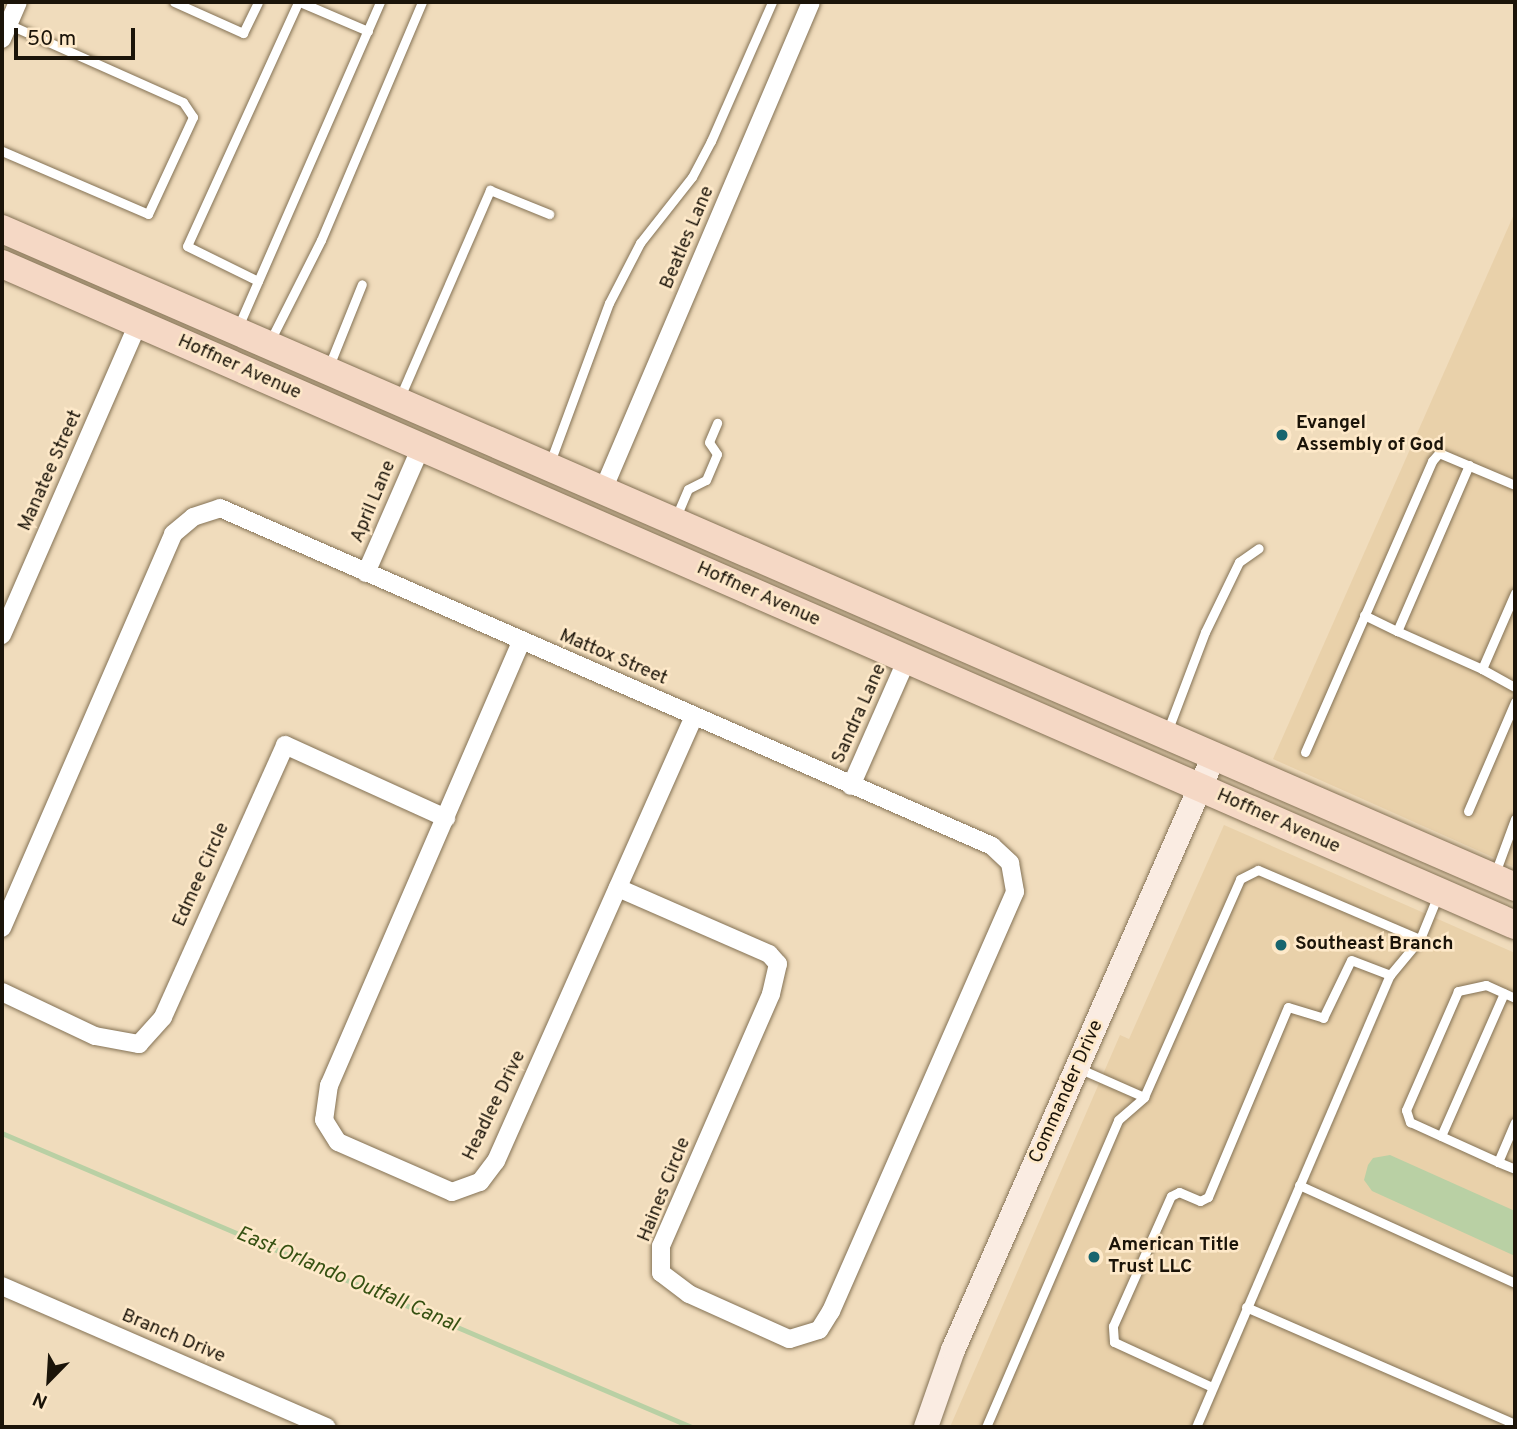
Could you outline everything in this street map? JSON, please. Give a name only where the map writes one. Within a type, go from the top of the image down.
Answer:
[{"type":"main road","name":"Hoffner Avenue","points":[[2,229],[1213,758],[1505,882]]},
{"type":"main road","points":[[2,242],[37,244]]},
{"type":"main road","name":"Hoffner Avenue","points":[[2,264],[1515,925]]},
{"type":"main road","points":[[218,359],[239,356],[363,406],[398,402]]},
{"type":"main road","points":[[421,447],[442,440],[462,441],[578,495],[603,490]]},
{"type":"street","points":[[5,32],[18,2]]},
{"type":"street","name":"Beatles Lane","points":[[603,490],[811,2]]},
{"type":"street","name":"Manatee Street","points":[[2,635],[138,324]]},
{"type":"street","name":"April Lane","points":[[366,573],[421,447]]},
{"type":"street","name":"Mattox Street","points":[[2,928],[173,534],[193,517],[220,508],[992,846],[1010,863]]},
{"type":"street","name":"Headlee Drive","points":[[521,642],[329,1085],[324,1120],[338,1142],[452,1192],[480,1182],[496,1161],[694,717]]},
{"type":"street","name":"Sandra Lane","points":[[851,786],[906,659]]},
{"type":"street","name":"Edmee Circle","points":[[2,992],[95,1036],[139,1044],[163,1017],[285,745],[446,818]]},
{"type":"street","name":"Commander Drive","points":[[926,1427],[953,1350],[1213,758]]},
{"type":"street","name":"Haines Circle","points":[[618,888],[769,954],[778,964],[771,994],[661,1246],[661,1273],[689,1294],[789,1339],[819,1330],[831,1311],[1015,892],[1010,863]]},
{"type":"street","name":"Branch Drive","points":[[2,1286],[327,1427]]},
{"type":"lane","points":[[174,2],[243,33],[258,2]]},
{"type":"lane","points":[[258,281],[187,246],[299,2],[368,31]]},
{"type":"lane","points":[[236,331],[380,2]]},
{"type":"lane","points":[[267,345],[321,240],[422,2]]},
{"type":"lane","points":[[549,467],[609,303],[640,243],[705,153],[772,2]]},
{"type":"lane","points":[[2,151],[148,214],[193,117],[183,102],[5,32]]},
{"type":"lane","points":[[398,402],[491,190],[549,214]]},
{"type":"lane","points":[[327,371],[362,284]]},
{"type":"lane","points":[[674,522],[688,489],[706,480],[717,454],[709,442],[717,423]]},
{"type":"lane","points":[[1305,752],[1432,461],[1439,453],[1515,485]]},
{"type":"lane","points":[[1397,631],[1469,465]]},
{"type":"lane","points":[[1165,737],[1205,632],[1239,562],[1259,548]]},
{"type":"lane","points":[[1482,669],[1515,593]]},
{"type":"lane","points":[[1364,615],[1515,687]]},
{"type":"lane","points":[[1468,811],[1515,702]]},
{"type":"lane","points":[[1505,882],[1515,819]]},
{"type":"lane","points":[[986,1427],[1118,1120],[1144,1097],[1240,879],[1258,870],[1420,939]]},
{"type":"lane","points":[[1196,1427],[1390,975],[1420,939],[1439,892]]},
{"type":"lane","points":[[1212,1387],[1114,1342],[1113,1326],[1171,1196],[1180,1192],[1200,1201],[1208,1197],[1288,1007],[1294,1005],[1323,1018],[1351,960],[1390,975]]},
{"type":"lane","points":[[1515,998],[1486,985],[1462,987],[1437,1038],[1406,1116],[1441,1136],[1515,1169]]},
{"type":"lane","points":[[1441,1136],[1504,993]]},
{"type":"lane","points":[[1077,1068],[1144,1097]]},
{"type":"lane","points":[[1498,1162],[1515,1122]]},
{"type":"lane","points":[[1299,1185],[1515,1283]]},
{"type":"lane","points":[[1246,1307],[1509,1425],[1515,1410]]},
{"type":"shaded area","points":[[1515,212],[1515,867],[1273,759]]},
{"type":"shaded area","points":[[1224,825],[1515,953],[1515,1427],[950,1427],[1120,1035],[1129,1039]]},
{"type":"shaded area","points":[[1390,1155],[1515,1211],[1515,1256],[1372,1191],[1364,1180],[1368,1165],[1373,1158]]},
{"type":"waterway","name":"East Orlando Outfall Canal","points":[[2,1133],[692,1427]]},
{"type":"place","name":"Evangel Assembly of God","points":[[1282,435]]},
{"type":"place","name":"Southeast Branch","points":[[1281,945]]},
{"type":"place","name":"American Title Trust LLC","points":[[1094,1257]]}]
